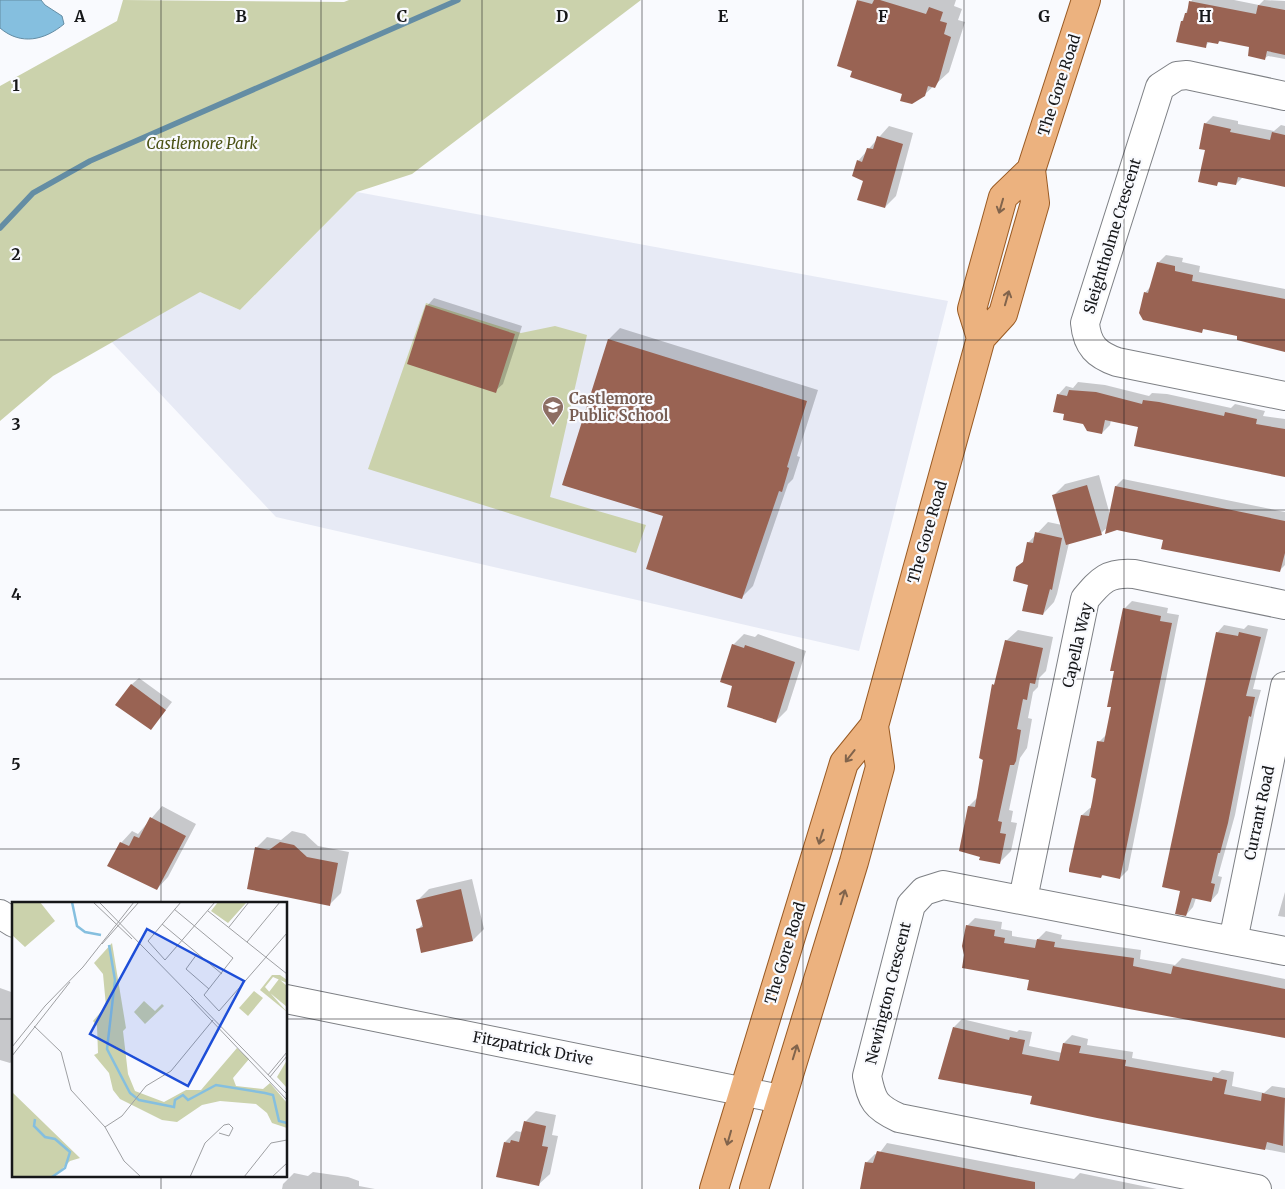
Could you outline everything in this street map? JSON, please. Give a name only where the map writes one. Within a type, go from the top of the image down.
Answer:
[{"type":"main road","name":"The Gore Road","points":[[754,1189],[854,862],[880,768],[874,726],[981,338],[1003,314],[1035,203],[1031,170],[1086,0]]},
{"type":"main road","name":"The Gore Road","points":[[714,1189],[742,1091],[844,763],[874,726]]},
{"type":"street","name":"Sleightholme Crescent","points":[[1285,96],[1187,75],[1177,76],[1160,86],[1085,323],[1086,334],[1100,356],[1285,396]]},
{"type":"street","name":"Capella Way","points":[[1023,899],[1085,599],[1100,581],[1119,573],[1134,574],[1285,604]]},
{"type":"street","name":"Currant Road","points":[[1232,940],[1285,686]]},
{"type":"street","name":"Newington Crescent","points":[[1257,1189],[913,1121],[882,1110],[871,1098],[867,1076],[911,905],[924,891],[943,885],[1285,951]]},
{"type":"street","points":[[0,914],[12,922]]},
{"type":"street","name":"Fitzpatrick Drive","points":[[288,999],[780,1099]]},
{"type":"shaded area","name":"Castlemore Public School","points":[[357,192],[948,301],[859,651],[276,517],[105,335],[187,286],[240,310]]},
{"type":"green space","name":"Castlemore Park","points":[[123,0],[344,2],[349,0],[641,0],[412,174],[357,192],[240,310],[200,292],[53,376],[0,421],[0,86],[117,21]]},
{"type":"green space","points":[[426,303],[521,333],[555,326],[587,335],[550,497],[646,525],[636,553],[368,469]]},
{"type":"water","points":[[0,0],[41,0],[45,5],[62,16],[64,24],[49,34],[33,39],[24,39],[8,34],[0,28]]},
{"type":"building","points":[[857,0],[872,4],[874,0],[880,0],[926,14],[929,7],[943,12],[940,21],[947,23],[944,34],[951,37],[939,80],[935,88],[928,86],[925,96],[912,104],[900,101],[902,94],[850,77],[852,71],[837,66]]},
{"type":"building","points":[[1189,1],[1256,14],[1258,5],[1285,10],[1285,55],[1267,51],[1265,60],[1248,56],[1249,47],[1219,41],[1218,44],[1207,42],[1206,48],[1176,42],[1181,21],[1183,21],[1185,13],[1187,13]]},
{"type":"building","points":[[1204,123],[1231,129],[1230,132],[1270,140],[1272,132],[1285,135],[1285,187],[1238,177],[1236,185],[1218,182],[1217,186],[1198,182],[1205,150],[1199,149]]},
{"type":"building","points":[[877,136],[903,144],[885,208],[857,200],[863,181],[852,176],[857,160],[862,162],[867,148],[873,149]]},
{"type":"building","points":[[1157,262],[1175,266],[1175,271],[1193,275],[1192,281],[1285,299],[1285,352],[1237,340],[1237,336],[1203,329],[1202,333],[1143,320],[1139,313],[1144,292],[1148,293]]},
{"type":"building","points":[[426,305],[515,334],[496,393],[407,364]]},
{"type":"building","points":[[608,339],[807,401],[787,467],[789,468],[782,492],[779,491],[742,599],[646,569],[663,516],[562,485]]},
{"type":"building","points":[[1069,390],[1096,392],[1142,404],[1143,400],[1159,402],[1224,416],[1225,412],[1257,419],[1256,424],[1285,429],[1285,477],[1134,446],[1138,427],[1105,420],[1102,434],[1087,431],[1083,424],[1063,420],[1064,414],[1053,412],[1057,394],[1067,396]]},
{"type":"building","points":[[1087,485],[1102,535],[1066,545],[1052,495]]},
{"type":"building","points":[[1115,486],[1285,521],[1285,553],[1280,572],[1161,549],[1163,540],[1117,530],[1105,534]]},
{"type":"building","points":[[1035,532],[1062,538],[1052,590],[1050,589],[1043,615],[1022,611],[1028,585],[1013,581],[1016,567],[1023,562],[1027,542],[1033,543]]},
{"type":"building","points":[[1123,608],[1161,616],[1160,621],[1172,623],[1120,879],[1102,875],[1101,878],[1069,872],[1069,869],[1081,815],[1089,816],[1092,802],[1096,779],[1091,777],[1097,741],[1104,742],[1111,707],[1107,707],[1114,671],[1110,671]]},
{"type":"building","points":[[1216,632],[1238,636],[1239,632],[1261,637],[1246,696],[1255,697],[1251,717],[1249,716],[1228,823],[1211,883],[1215,884],[1211,902],[1192,898],[1186,916],[1175,914],[1180,891],[1162,887]]},
{"type":"building","points":[[1005,640],[1043,648],[1035,684],[1030,683],[1027,700],[1023,699],[1017,729],[1021,730],[1016,761],[1014,765],[1010,765],[998,821],[1002,822],[1000,833],[1006,834],[1000,864],[979,860],[980,857],[959,851],[968,806],[975,807],[983,760],[979,758],[992,684],[994,685]]},
{"type":"building","points":[[732,644],[744,648],[745,645],[795,662],[776,723],[727,707],[732,686],[720,682]]},
{"type":"building","points":[[131,684],[166,710],[151,730],[115,705]]},
{"type":"building","points":[[150,817],[186,836],[157,890],[107,866],[120,842],[129,846],[134,836],[139,838]]},
{"type":"building","points":[[280,842],[294,845],[307,857],[338,863],[330,906],[247,889],[255,847],[269,850]]},
{"type":"building","points":[[461,889],[473,941],[421,953],[416,929],[423,927],[416,900]]},
{"type":"building","points":[[966,925],[995,930],[994,936],[1005,938],[1004,943],[1035,948],[1037,939],[1055,942],[1054,947],[1134,958],[1133,966],[1171,974],[1173,966],[1285,989],[1285,1038],[1027,990],[1029,980],[962,968],[964,955],[962,946]]},
{"type":"building","points":[[953,1027],[1009,1040],[1010,1037],[1025,1040],[1022,1054],[1059,1061],[1063,1043],[1081,1046],[1079,1053],[1126,1060],[1125,1066],[1212,1081],[1213,1077],[1227,1080],[1224,1094],[1261,1101],[1262,1093],[1285,1098],[1283,1146],[1267,1142],[1265,1150],[1097,1118],[1030,1104],[1032,1096],[938,1079]]},
{"type":"building","points":[[524,1121],[546,1126],[542,1146],[548,1147],[539,1186],[496,1177],[504,1142],[510,1143],[511,1140],[519,1142]]},
{"type":"building","points":[[877,1151],[1035,1182],[1035,1189],[860,1189],[865,1162],[873,1163]]},
{"type":"waterway","points":[[0,228],[33,193],[90,161],[458,0]]},
{"type":"place","name":"Castlemore Public School","points":[[553,426]]}]
